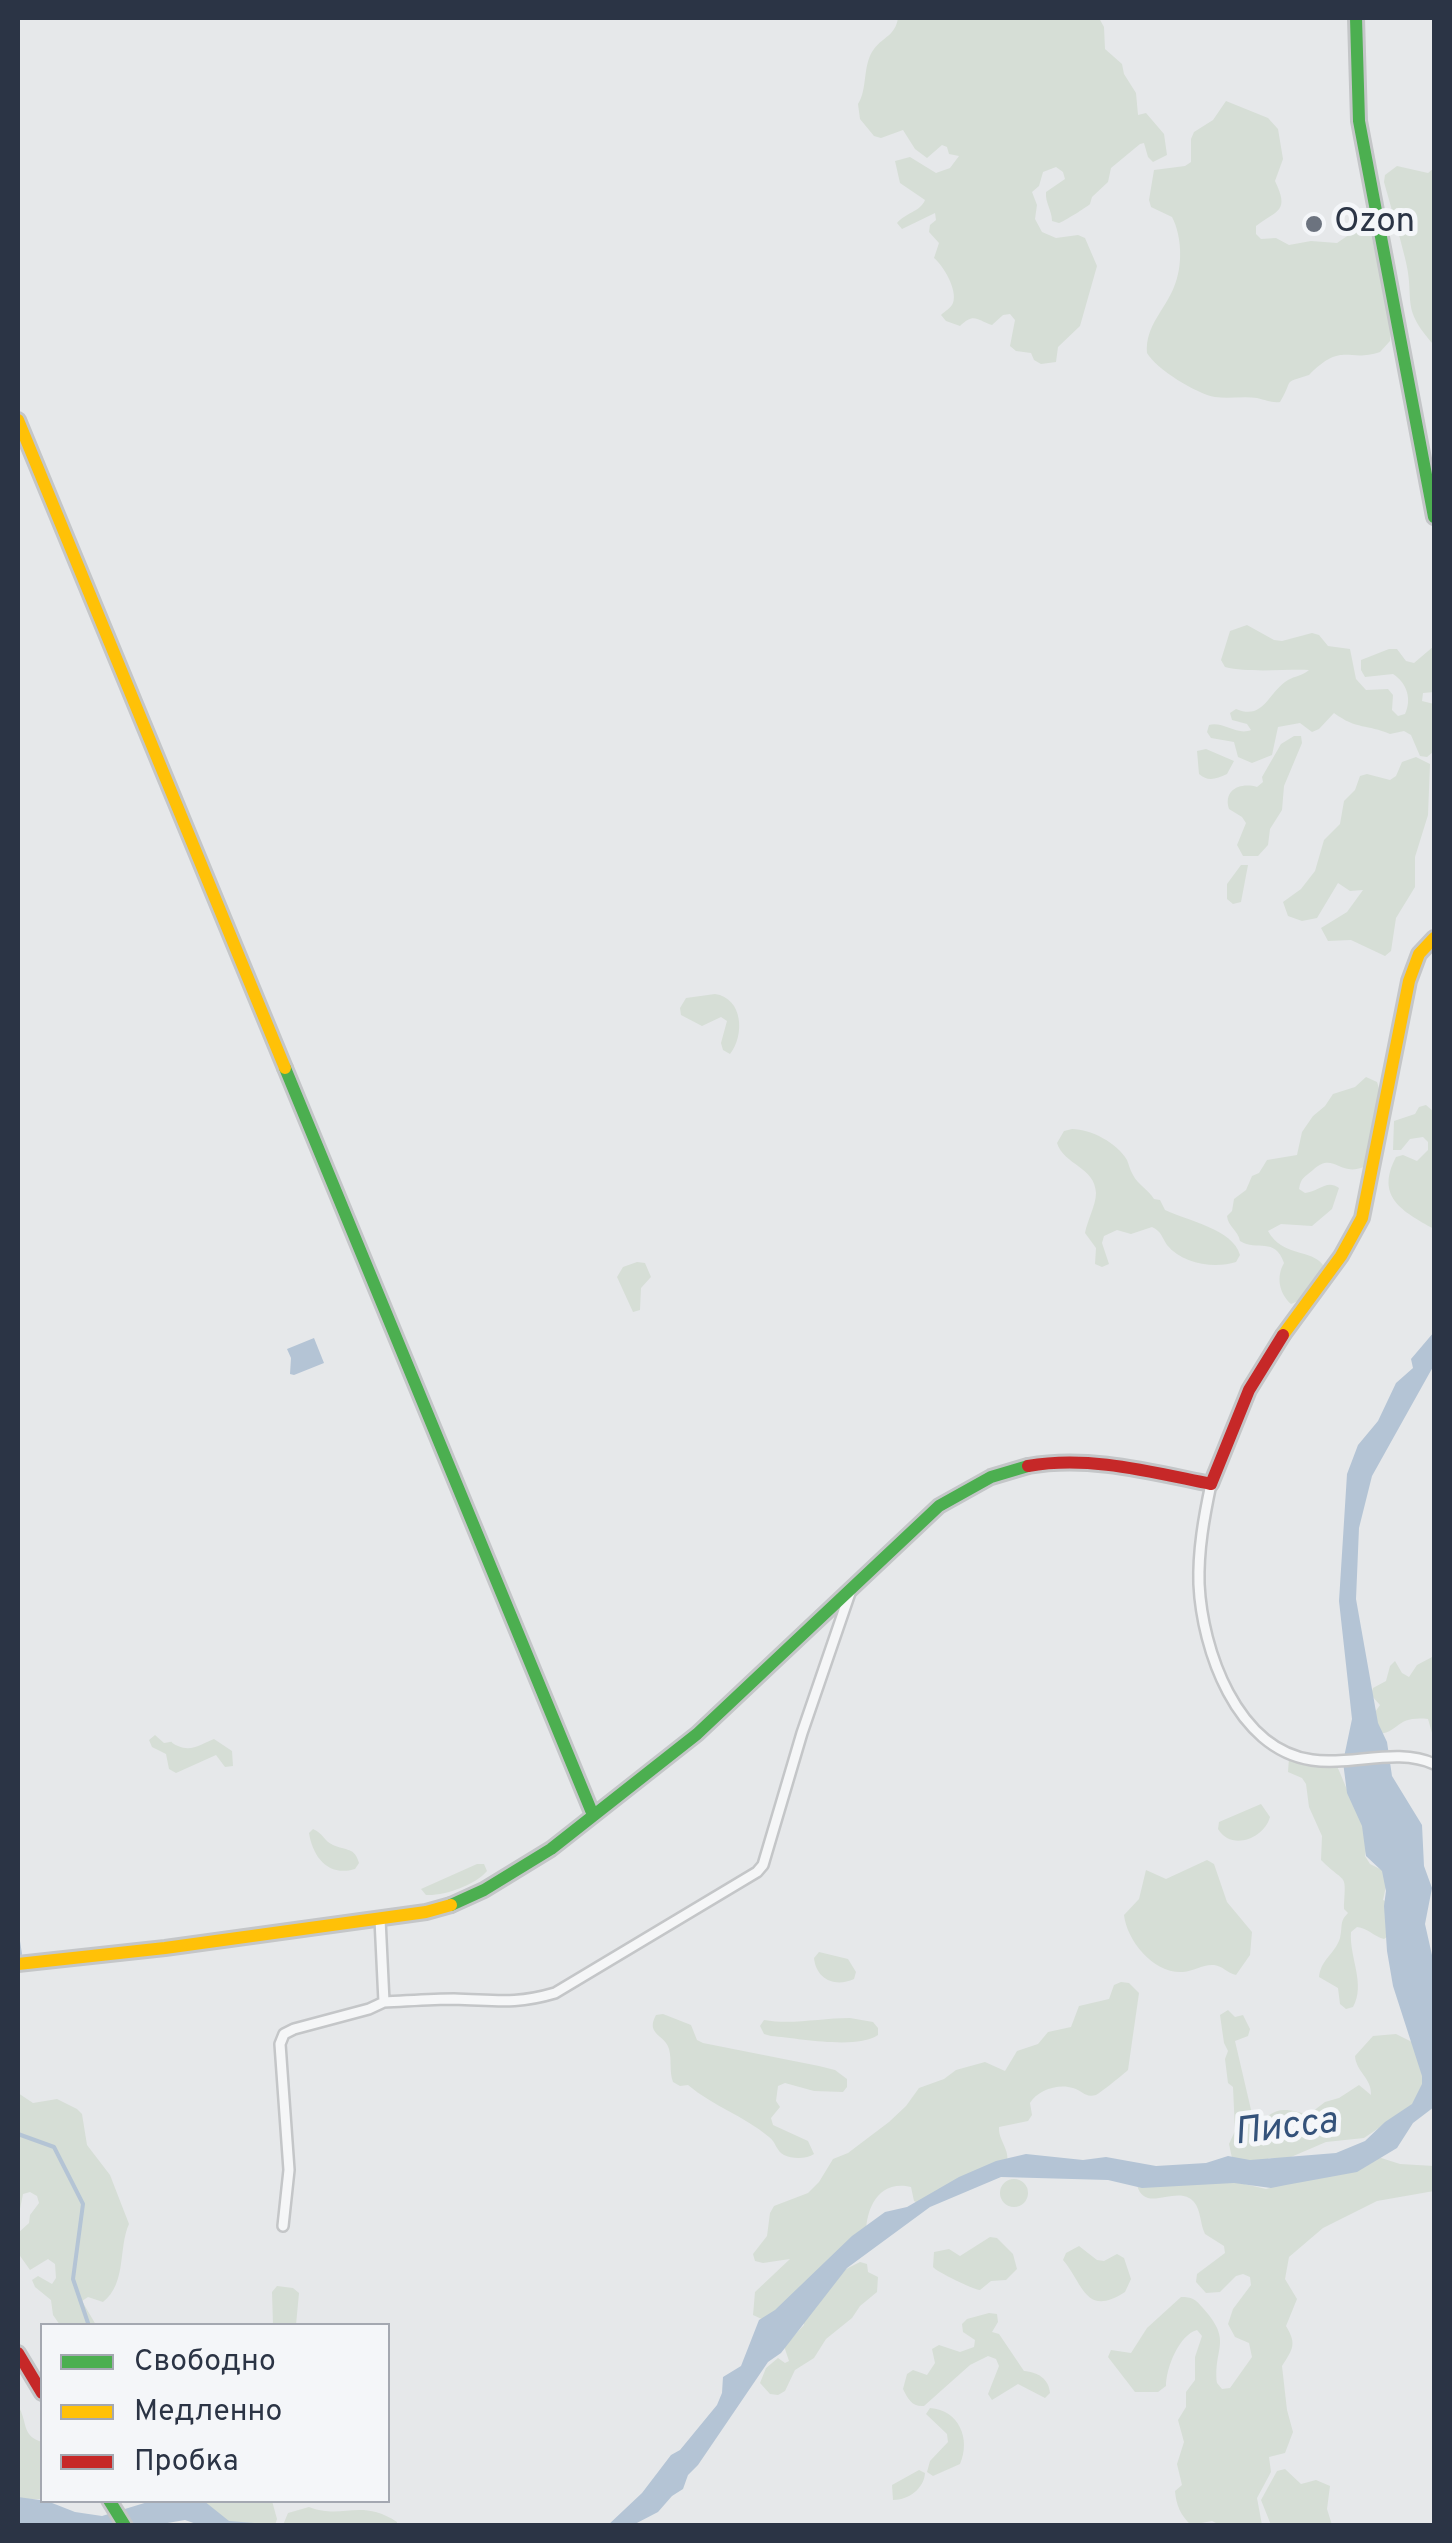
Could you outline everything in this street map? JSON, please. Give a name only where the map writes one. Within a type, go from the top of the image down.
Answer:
[{"type":"main road","points":[[1356,18],[1359,122],[1434,517]]},
{"type":"main road","points":[[18,420],[593,1815]]},
{"type":"main road","points":[[18,1964],[380,1919],[454,1904],[551,1849],[697,1734],[939,1506],[1007,1471],[1074,1462],[1211,1484],[1238,1414],[1264,1364],[1351,1242],[1362,1218],[1409,981],[1414,965],[1432,940]]},
{"type":"main road","points":[[18,2353],[40,2390]]},
{"type":"main road","points":[[112,2503],[126,2526]]},
{"type":"street","points":[[1211,1484],[1202,1535],[1201,1607],[1213,1657],[1237,1706],[1271,1744],[1288,1754],[1330,1761],[1425,1759],[1434,1764]]},
{"type":"street","points":[[282,2226],[288,2170],[280,2044],[284,2034],[369,2010],[384,2002],[461,1999],[502,2003],[555,1992],[758,1872],[851,1590]]},
{"type":"street","points":[[380,1919],[384,2002]]},
{"type":"shaded area","points":[[898,18],[1099,18],[1104,27],[1105,49],[1122,64],[1136,93],[1138,115],[1146,113],[1164,134],[1167,155],[1153,162],[1144,143],[1140,144],[1111,168],[1108,182],[1090,204],[1059,223],[1052,221],[1046,192],[1065,179],[1063,172],[1056,167],[1043,172],[1039,186],[1032,192],[1037,205],[1035,219],[1042,232],[1056,238],[1085,238],[1097,266],[1080,326],[1058,347],[1056,362],[1041,364],[1031,353],[1010,346],[1015,320],[1010,314],[992,325],[976,318],[960,326],[946,321],[941,315],[954,298],[952,285],[934,258],[939,243],[929,232],[936,220],[935,213],[902,229],[897,223],[925,200],[900,183],[895,161],[910,157],[936,173],[950,168],[959,156],[949,154],[942,145],[927,158],[915,149],[903,130],[881,138],[874,136],[860,119],[858,104],[870,55],[892,32]]},
{"type":"shaded area","points":[[1226,101],[1268,118],[1278,129],[1283,159],[1275,181],[1281,205],[1256,226],[1256,234],[1261,239],[1276,238],[1289,245],[1311,241],[1337,243],[1356,230],[1370,229],[1391,325],[1390,341],[1380,352],[1330,359],[1309,375],[1290,382],[1280,402],[1207,395],[1168,373],[1147,353],[1149,335],[1174,287],[1180,261],[1178,233],[1172,217],[1151,207],[1149,200],[1154,170],[1191,162],[1194,132],[1213,120]]},
{"type":"shaded area","points":[[1397,166],[1428,173],[1434,168],[1434,345],[1412,312],[1405,258],[1384,182],[1385,175]]},
{"type":"shaded area","points":[[1247,625],[1274,640],[1312,633],[1328,646],[1350,649],[1356,679],[1366,690],[1388,689],[1393,695],[1392,710],[1398,716],[1405,714],[1408,703],[1402,682],[1393,674],[1365,677],[1361,660],[1397,649],[1406,661],[1414,663],[1434,646],[1434,692],[1423,693],[1422,701],[1434,704],[1433,752],[1427,757],[1420,756],[1411,735],[1404,731],[1390,734],[1349,722],[1334,713],[1312,732],[1300,723],[1278,727],[1272,755],[1252,763],[1238,757],[1234,742],[1211,738],[1207,732],[1209,725],[1251,730],[1247,724],[1232,720],[1230,713],[1259,708],[1281,685],[1309,670],[1225,667],[1221,660],[1230,631]]},
{"type":"shaded area","points":[[1301,736],[1302,743],[1284,786],[1282,810],[1270,829],[1268,845],[1258,856],[1243,856],[1237,845],[1246,823],[1229,809],[1228,797],[1234,789],[1257,787],[1263,782],[1262,777],[1281,744]]},
{"type":"shaded area","points":[[1206,749],[1234,761],[1227,774],[1212,779],[1199,774],[1197,751]]},
{"type":"shaded area","points":[[1416,757],[1430,764],[1428,815],[1415,857],[1415,887],[1396,918],[1391,951],[1385,956],[1351,940],[1328,941],[1321,928],[1347,912],[1363,890],[1350,891],[1338,883],[1317,918],[1302,921],[1288,916],[1283,902],[1301,889],[1315,871],[1324,840],[1340,824],[1344,801],[1355,790],[1360,776],[1390,780],[1402,762]]},
{"type":"shaded area","points":[[1241,865],[1248,865],[1241,902],[1233,904],[1227,899],[1227,884]]},
{"type":"shaded area","points":[[715,994],[731,1002],[739,1018],[738,1037],[730,1054],[721,1043],[727,1021],[721,1017],[702,1026],[681,1015],[686,998]]},
{"type":"shaded area","points":[[1366,1077],[1377,1082],[1380,1102],[1375,1137],[1364,1167],[1320,1165],[1304,1178],[1299,1189],[1305,1193],[1326,1185],[1339,1188],[1332,1209],[1312,1226],[1281,1224],[1268,1231],[1281,1245],[1323,1265],[1312,1289],[1291,1304],[1280,1285],[1284,1263],[1280,1255],[1271,1247],[1240,1241],[1227,1216],[1234,1199],[1246,1190],[1252,1176],[1259,1173],[1267,1160],[1297,1155],[1302,1132],[1333,1094],[1355,1087]]},
{"type":"shaded area","points":[[1426,1105],[1434,1112],[1434,1229],[1402,1209],[1390,1193],[1389,1183],[1396,1157],[1403,1155],[1417,1161],[1428,1150],[1423,1137],[1410,1139],[1401,1150],[1393,1150],[1394,1121],[1415,1114]]},
{"type":"shaded area","points":[[1064,1131],[1095,1134],[1117,1148],[1135,1178],[1154,1199],[1160,1200],[1165,1210],[1229,1239],[1240,1255],[1236,1262],[1209,1265],[1190,1261],[1173,1251],[1152,1227],[1131,1234],[1117,1230],[1104,1236],[1102,1243],[1109,1264],[1095,1264],[1096,1248],[1085,1233],[1096,1198],[1094,1184],[1057,1143]]},
{"type":"shaded area","points":[[645,1263],[651,1277],[641,1288],[640,1310],[633,1312],[617,1277],[623,1267]]},
{"type":"shaded area","points":[[1434,1656],[1434,1740],[1428,1719],[1410,1720],[1380,1734],[1373,1715],[1380,1705],[1371,1695],[1373,1688],[1386,1681],[1395,1661],[1409,1677],[1417,1665]]},
{"type":"shaded area","points":[[155,1735],[164,1743],[188,1748],[214,1739],[232,1751],[233,1766],[225,1767],[216,1755],[176,1773],[169,1769],[166,1754],[152,1747],[149,1740]]},
{"type":"shaded area","points":[[1302,1752],[1330,1759],[1337,1767],[1371,1826],[1365,1856],[1370,1864],[1384,1871],[1383,1900],[1390,1903],[1390,1935],[1384,1939],[1357,1927],[1351,1932],[1358,1989],[1353,2007],[1346,2009],[1340,2004],[1338,1988],[1319,1977],[1338,1944],[1348,1913],[1344,1909],[1343,1880],[1321,1860],[1322,1836],[1309,1807],[1306,1784],[1288,1772],[1289,1758]]},
{"type":"shaded area","points":[[1261,1804],[1270,1817],[1254,1836],[1231,1840],[1218,1829],[1219,1822]]},
{"type":"shaded area","points":[[313,1829],[330,1843],[355,1854],[359,1863],[355,1869],[337,1870],[324,1863],[311,1842],[309,1833]]},
{"type":"shaded area","points":[[1207,1860],[1214,1864],[1227,1902],[1252,1932],[1250,1955],[1236,1975],[1214,1965],[1183,1972],[1162,1968],[1136,1945],[1126,1925],[1124,1915],[1139,1899],[1146,1870],[1166,1879]]},
{"type":"shaded area","points":[[484,1864],[487,1871],[467,1885],[434,1895],[426,1895],[421,1889]]},
{"type":"shaded area","points":[[819,1952],[848,1959],[856,1972],[854,1979],[828,1980],[816,1965],[814,1958]]},
{"type":"shaded area","points":[[1129,1983],[1139,1993],[1128,2070],[1096,2095],[1061,2086],[1038,2094],[1030,2103],[1032,2115],[1028,2121],[999,2127],[1007,2163],[921,2205],[914,2201],[911,2187],[889,2188],[875,2199],[866,2238],[766,2321],[753,2315],[755,2292],[790,2259],[755,2261],[753,2254],[767,2236],[774,2206],[808,2193],[833,2159],[848,2153],[889,2122],[919,2088],[956,2070],[985,2062],[1005,2071],[1017,2051],[1038,2044],[1048,2032],[1071,2027],[1079,2006],[1109,1999],[1114,1985]]},
{"type":"shaded area","points":[[1228,2010],[1235,2017],[1243,2015],[1250,2029],[1248,2036],[1235,2041],[1252,2114],[1251,2133],[1276,2112],[1289,2110],[1308,2115],[1359,2085],[1371,2095],[1355,2056],[1373,2036],[1396,2034],[1416,2044],[1426,2079],[1413,2105],[1364,2138],[1326,2142],[1284,2160],[1269,2158],[1258,2169],[1232,2158],[1229,2144],[1235,2131],[1233,2087],[1228,2083],[1228,2051],[1220,2015]]},
{"type":"shaded area","points":[[656,2015],[691,2025],[697,2040],[703,2043],[835,2070],[847,2079],[843,2092],[814,2091],[785,2083],[778,2086],[776,2101],[780,2107],[771,2118],[773,2125],[808,2141],[814,2154],[799,2158],[784,2155],[771,2139],[749,2123],[688,2085],[673,2082],[669,2049],[653,2027]]},
{"type":"shaded area","points":[[850,2018],[873,2022],[878,2035],[856,2042],[826,2042],[771,2036],[764,2034],[760,2026],[764,2020]]},
{"type":"shaded area","points":[[18,2093],[33,2103],[57,2099],[82,2114],[87,2145],[110,2175],[129,2224],[119,2275],[111,2294],[103,2302],[88,2297],[82,2301],[95,2323],[59,2323],[51,2300],[32,2280],[38,2276],[52,2284],[56,2278],[55,2264],[48,2259],[30,2270],[18,2253],[18,2233],[29,2223],[39,2203],[37,2196],[23,2194],[18,2219]]},
{"type":"shaded area","points":[[1378,2157],[1400,2164],[1434,2166],[1434,2191],[1377,2201],[1323,2228],[1289,2257],[1285,2279],[1297,2299],[1286,2326],[1292,2346],[1282,2366],[1293,2432],[1285,2453],[1269,2457],[1271,2472],[1257,2498],[1262,2525],[1220,2525],[1212,2521],[1191,2525],[1178,2506],[1175,2491],[1182,2485],[1177,2464],[1184,2442],[1178,2420],[1186,2407],[1186,2392],[1195,2380],[1195,2357],[1202,2336],[1197,2330],[1179,2345],[1166,2386],[1158,2392],[1135,2392],[1108,2357],[1111,2350],[1131,2353],[1147,2328],[1181,2297],[1191,2298],[1217,2329],[1217,2383],[1222,2389],[1230,2388],[1252,2357],[1249,2343],[1235,2337],[1228,2324],[1233,2309],[1251,2285],[1250,2277],[1236,2276],[1220,2292],[1206,2293],[1196,2282],[1197,2274],[1225,2253],[1224,2246],[1205,2234],[1196,2205],[1187,2197],[1147,2198],[1137,2185],[1236,2182],[1266,2189]]},
{"type":"shaded area","points":[[1014,2179],[1024,2183],[1028,2193],[1024,2203],[1014,2207],[1004,2203],[1000,2193],[1004,2183]]},
{"type":"shaded area","points":[[990,2237],[997,2238],[1013,2254],[1017,2269],[1006,2280],[991,2281],[980,2290],[933,2267],[934,2252],[949,2249],[960,2256]]},
{"type":"shaded area","points":[[1079,2246],[1097,2260],[1117,2254],[1124,2258],[1131,2279],[1125,2292],[1101,2301],[1086,2294],[1063,2260],[1066,2253]]},
{"type":"shaded area","points":[[860,2262],[878,2277],[877,2292],[826,2339],[814,2358],[795,2370],[785,2391],[770,2394],[760,2383],[766,2368],[778,2358],[789,2361],[784,2346],[804,2325],[802,2317],[840,2272]]},
{"type":"shaded area","points":[[277,2286],[299,2293],[296,2323],[273,2323],[272,2292]]},
{"type":"shaded area","points":[[989,2313],[997,2314],[998,2322],[992,2332],[999,2334],[1024,2371],[1045,2380],[1050,2393],[1045,2398],[1018,2384],[992,2400],[988,2394],[999,2366],[996,2359],[988,2356],[970,2365],[924,2406],[911,2402],[903,2389],[907,2374],[913,2370],[927,2375],[935,2363],[932,2349],[939,2345],[960,2352],[974,2347],[975,2340],[963,2332],[962,2324]]},
{"type":"shaded area","points":[[18,2406],[28,2432],[40,2441],[40,2499],[18,2499]]},
{"type":"shaded area","points":[[930,2408],[955,2420],[964,2445],[960,2464],[933,2476],[927,2472],[930,2461],[948,2442],[947,2434],[926,2414]]},
{"type":"shaded area","points":[[1285,2469],[1301,2484],[1316,2480],[1330,2486],[1327,2509],[1332,2525],[1271,2525],[1261,2500],[1277,2471]]},
{"type":"shaded area","points":[[919,2470],[925,2473],[918,2489],[893,2500],[892,2485]]},
{"type":"shaded area","points":[[162,2503],[273,2503],[277,2519],[275,2525],[218,2525]]},
{"type":"shaded area","points":[[309,2507],[372,2511],[397,2525],[283,2525],[288,2513]]},
{"type":"water","points":[[1434,1332],[1434,1365],[1372,1476],[1359,1528],[1356,1599],[1378,1723],[1387,1742],[1392,1776],[1422,1825],[1424,1866],[1432,1888],[1425,1924],[1434,1964],[1434,2107],[1413,2123],[1397,2148],[1357,2172],[1271,2188],[1234,2183],[1142,2188],[1108,2180],[1001,2177],[930,2207],[847,2268],[781,2353],[768,2362],[688,2475],[683,2489],[658,2512],[633,2525],[607,2526],[642,2493],[717,2405],[723,2377],[741,2366],[759,2320],[775,2310],[852,2236],[885,2212],[907,2207],[996,2161],[1026,2154],[1083,2160],[1106,2157],[1156,2166],[1206,2163],[1228,2156],[1250,2160],[1336,2153],[1365,2141],[1412,2104],[1422,2076],[1393,1986],[1382,1871],[1366,1856],[1362,1826],[1347,1793],[1343,1762],[1352,1719],[1339,1601],[1347,1474],[1358,1445],[1378,1421],[1396,1383],[1413,1368],[1411,1359]]},
{"type":"water","points":[[314,1338],[324,1363],[290,1374],[287,1349]]},
{"type":"water","points":[[18,2497],[102,2516],[144,2503],[206,2503],[229,2521],[280,2525],[199,2525],[185,2520],[150,2526],[18,2525]]},
{"type":"waterway","points":[[18,1941],[20,1954]]},
{"type":"waterway","points":[[18,2134],[54,2147],[83,2204],[73,2279],[88,2323]]},
{"type":"traffic: fast","points":[[1356,18],[1359,121],[1434,517]]},
{"type":"traffic: fast","points":[[285,1068],[593,1815]]},
{"type":"traffic: fast","points":[[451,1905],[484,1890],[551,1849],[697,1734],[939,1506],[991,1477],[1028,1466]]},
{"type":"traffic: fast","points":[[111,2503],[125,2526]]},
{"type":"traffic: slow","points":[[18,420],[285,1068]]},
{"type":"traffic: slow","points":[[1283,1335],[1341,1256],[1362,1218],[1409,981],[1419,954],[1434,938]]},
{"type":"traffic: slow","points":[[18,1964],[165,1948],[426,1912],[451,1905]]},
{"type":"traffic: jam","points":[[1028,1466],[1097,1464],[1211,1484],[1249,1390],[1283,1335]]},
{"type":"traffic: jam","points":[[18,2353],[40,2390]]},
{"type":"place","name":"Ozon","points":[[1314,224]]},
{"type":"water label","name":"Писса","points":[[1286,2130]]}]
